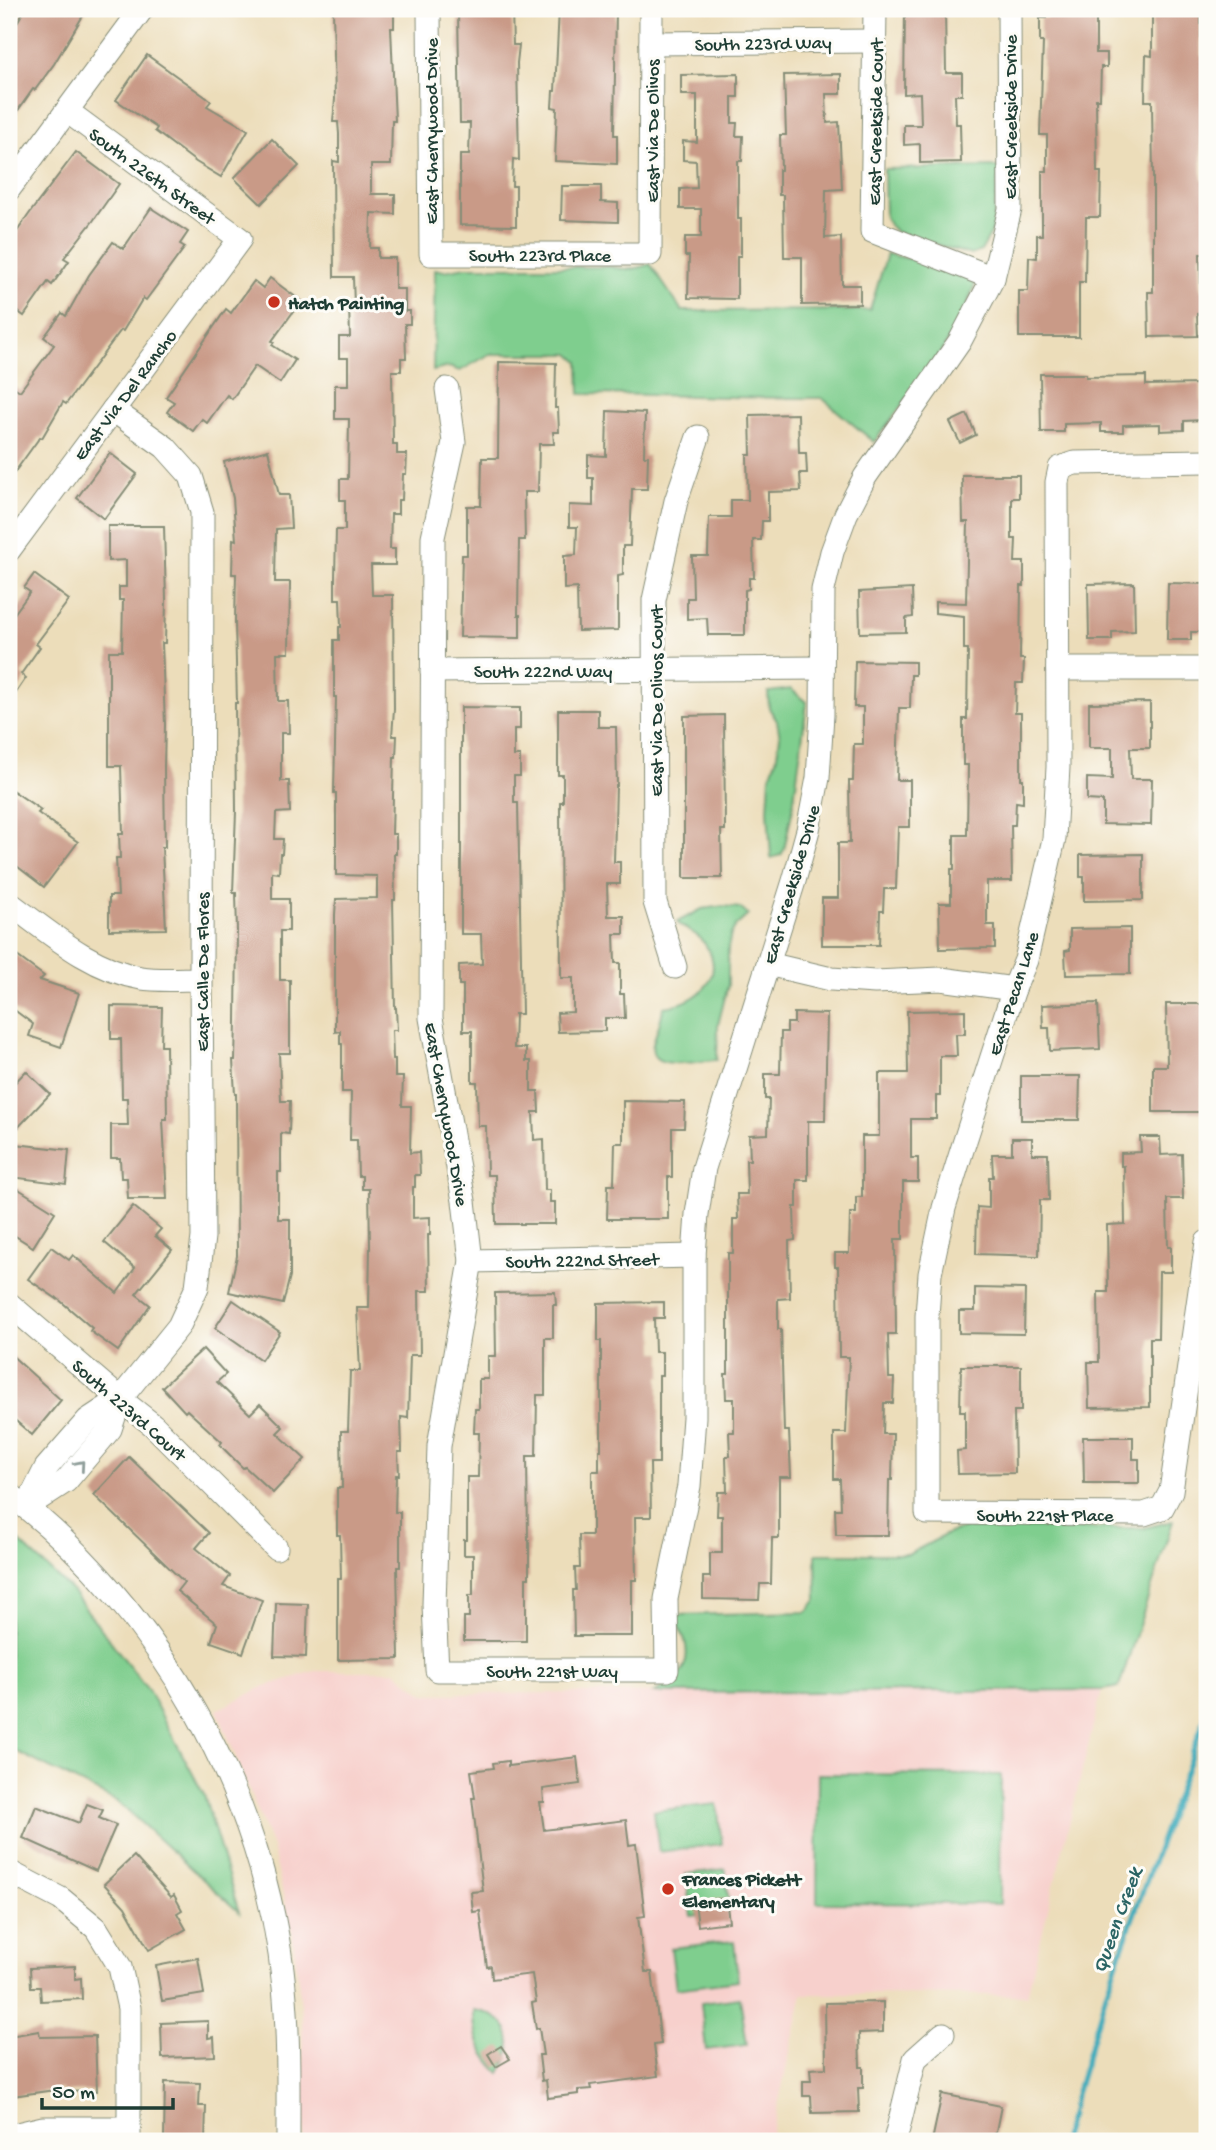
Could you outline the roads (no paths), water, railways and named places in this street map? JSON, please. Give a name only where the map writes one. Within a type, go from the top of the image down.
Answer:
[{"type":"street","points":[[9,189],[142,9]]},
{"type":"street","name":"East Cherrywood Drive","points":[[429,9],[431,254]]},
{"type":"street","name":"East Via De Olivos","points":[[650,254],[651,9]]},
{"type":"street","name":"East Creekside Court","points":[[875,9],[872,231],[993,278]]},
{"type":"street","name":"East Creekside Drive","points":[[667,1670],[666,1599],[689,1486],[694,1417],[694,1256],[697,1214],[705,1168],[808,830],[818,778],[822,715],[823,590],[832,552],[846,514],[865,477],[960,341],[993,278],[1010,209],[1009,9]]},
{"type":"street","name":"South 223rd Way","points":[[651,43],[874,41]]},
{"type":"street","name":"South 226th Street","points":[[67,111],[240,239]]},
{"type":"street","name":"East Via Del Rancho","points":[[9,550],[240,239]]},
{"type":"street","name":"South 223rd Place","points":[[431,254],[650,254]]},
{"type":"street","name":"East Cherrywood Drive","points":[[437,1670],[434,1605],[439,1446],[471,1261],[464,1201],[431,1018],[433,537],[454,442],[447,389]]},
{"type":"street","name":"East Calle De Flores","points":[[113,410],[165,447],[191,476],[202,512],[203,1237],[197,1287],[179,1326],[120,1399]]},
{"type":"street","name":"East Via De Olivos Court","points":[[676,967],[655,902],[654,600],[676,501],[698,437]]},
{"type":"street","name":"East Pecan Lane","points":[[927,1513],[927,1316],[930,1274],[944,1208],[1014,989],[1026,960],[1054,839],[1058,766],[1057,482],[1060,468],[1075,464],[1207,461]]},
{"type":"street","name":"South 222nd Way","points":[[432,671],[822,668]]},
{"type":"street","points":[[1058,669],[1207,669]]},
{"type":"street","points":[[9,903],[67,946],[98,965],[141,978],[201,979]]},
{"type":"street","points":[[768,964],[831,979],[875,982],[941,979],[1014,989]]},
{"type":"street","name":"South 221st Place","points":[[927,1513],[1144,1514],[1162,1508],[1171,1490],[1207,1242]]},
{"type":"street","name":"South 222nd Street","points":[[471,1261],[694,1256]]},
{"type":"street","name":"South 223rd Court","points":[[9,1304],[153,1425],[276,1548]]},
{"type":"street","points":[[120,1399],[88,1420],[18,1501],[91,1567],[149,1640],[213,1741],[243,1813],[275,1929],[284,1985],[288,2042],[288,2141]]},
{"type":"street","name":"South 221st Way","points":[[437,1670],[667,1670]]},
{"type":"street","points":[[9,1872],[61,1899],[96,1928],[120,1967],[129,2008],[129,2134],[43,2128],[9,2136]]},
{"type":"street","points":[[895,2141],[915,2059],[943,2034]]},
{"type":"waterway","name":"Queen Creek","points":[[1062,2141],[1107,1990],[1207,1712]]},
{"type":"place","name":"Hatch Painting","points":[[274,302]]},
{"type":"place","name":"Frances Pickett Elementary","points":[[668,1889]]}]
